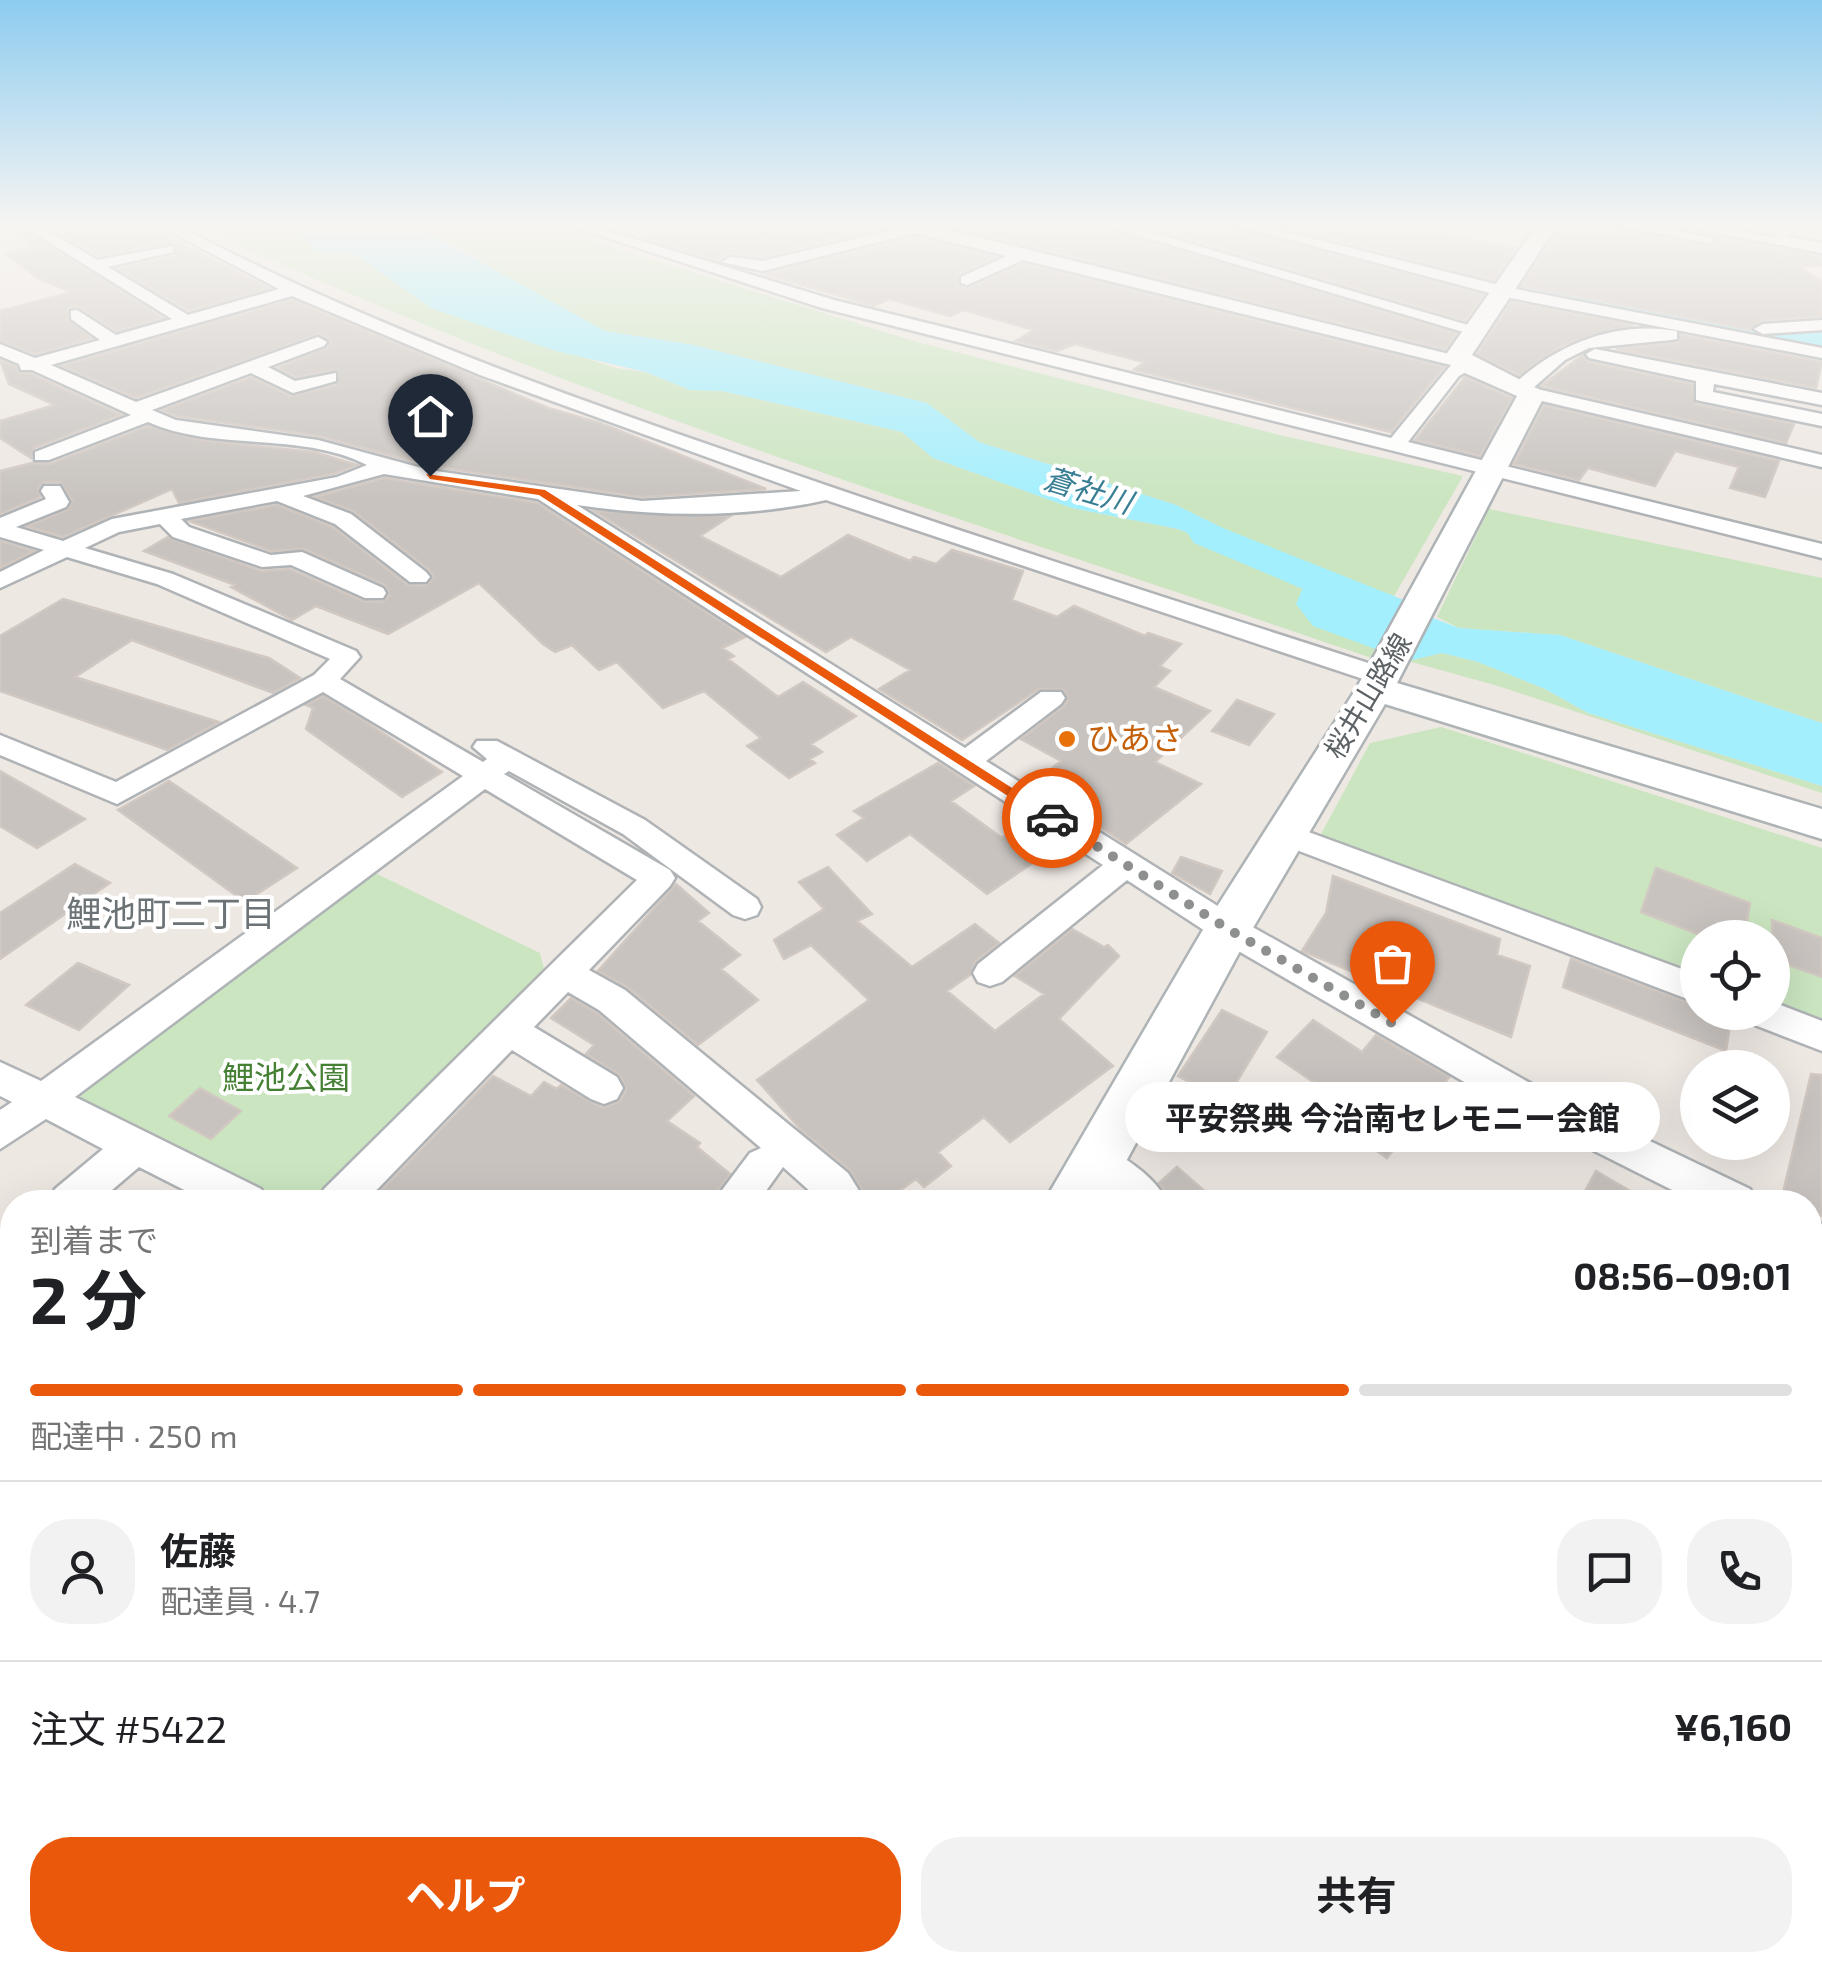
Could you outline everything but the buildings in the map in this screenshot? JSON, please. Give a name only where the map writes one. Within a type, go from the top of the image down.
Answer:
[{"type":"main road","points":[[1486,317],[1458,356],[1467,364],[1526,389]]},
{"type":"main road","name":"桜井山路線","points":[[1084,1182],[1228,929],[1382,676],[1490,476],[1526,389]]},
{"type":"main road","points":[[1382,676],[1822,824]]},
{"type":"street","points":[[81,317],[113,341]]},
{"type":"street","points":[[181,317],[186,320]]},
{"type":"street","points":[[0,374],[197,317]]},
{"type":"street","points":[[352,317],[422,347],[826,494],[1382,676]]},
{"type":"street","points":[[880,317],[1394,446],[1490,476],[1822,550]]},
{"type":"street","points":[[1273,317],[1467,364]]},
{"type":"street","points":[[1432,317],[1476,330]]},
{"type":"street","points":[[1587,317],[1822,399]]},
{"type":"street","points":[[1526,389],[1558,356],[1571,349],[1616,340],[1709,358],[1822,325]]},
{"type":"street","points":[[42,456],[252,366],[318,342]]},
{"type":"street","points":[[1571,349],[1709,358],[1822,353]]},
{"type":"street","points":[[0,350],[171,425],[318,446],[370,458],[382,467],[642,508],[767,503],[826,494]]},
{"type":"street","points":[[1709,358],[1703,396],[1822,420]]},
{"type":"street","points":[[1394,446],[1452,372],[1467,364]]},
{"type":"street","points":[[252,366],[293,387],[330,377]]},
{"type":"street","points":[[1526,389],[1822,460]]},
{"type":"street","points":[[0,581],[112,526],[342,482],[382,467]]},
{"type":"street","points":[[0,528],[58,502],[52,490]]},
{"type":"street","points":[[542,492],[1228,929],[1524,1098],[1712,1190]]},
{"type":"street","points":[[278,494],[343,519],[418,577]]},
{"type":"street","points":[[165,516],[180,532],[270,562],[294,558],[374,593]]},
{"type":"street","points":[[0,528],[165,579],[347,657],[329,674],[117,794],[0,744]]},
{"type":"street","points":[[329,674],[496,766],[634,827],[744,907]]},
{"type":"street","points":[[965,762],[1051,698]]},
{"type":"street","points":[[350,1190],[659,878],[496,766]]},
{"type":"street","points":[[0,1132],[496,766]]},
{"type":"street","points":[[1284,834],[1680,982]]},
{"type":"street","points":[[990,974],[1125,864]]},
{"type":"street","points":[[566,974],[612,1000],[837,1190]]},
{"type":"street","points":[[1790,1024],[1822,1036]]},
{"type":"street","points":[[510,1030],[604,1088]]},
{"type":"street","points":[[0,1078],[223,1190]]},
{"type":"street","points":[[83,1190],[135,1146]]},
{"type":"street","points":[[742,1190],[764,1165]]},
{"type":"street","points":[[1084,1182],[1109,1190]]},
{"type":"green space","points":[[407,317],[459,317],[616,368],[646,372],[690,390],[722,391],[902,432],[933,458],[1072,508],[1178,529],[1250,559],[1306,569],[1176,505],[979,442],[926,403],[694,345],[605,331],[574,317],[837,317],[917,342],[1280,435],[1463,476],[1393,598],[1311,571],[1407,661],[1442,653],[1478,662],[1545,689],[1588,713],[1822,786],[1822,793],[1498,686],[1408,661],[1389,664],[792,462]]},
{"type":"green space","points":[[1489,509],[1822,578],[1822,723],[1560,635],[1459,628],[1437,617]]},
{"type":"green space","points":[[1441,727],[1822,848],[1822,1026],[1790,1014],[1790,920],[1680,920],[1680,973],[1320,836],[1370,743]]},
{"type":"green space","name":"鯉池公園","points":[[373,872],[540,953],[545,973],[329,1190],[263,1190],[77,1097]]},
{"type":"water","points":[[457,317],[580,317],[605,331],[694,345],[927,403],[979,442],[1176,505],[1311,571],[1459,628],[1560,635],[1822,723],[1822,786],[1588,713],[1545,689],[1478,662],[1442,653],[1408,661],[1313,626],[1296,604],[1310,571],[1250,559],[1178,529],[1072,508],[933,458],[902,432],[722,391],[690,390],[646,372],[556,351]]},
{"type":"waterway","points":[[1686,317],[1822,341]]},
{"type":"waterway","name":"蒼社川","points":[[1208,534],[1388,609]]},
{"type":"way so far","points":[[1052,818],[1228,929],[1392,1023]]},
{"type":"place","name":"ひあさ","points":[[1067,739]]},
{"type":"place","name":"平安祭典 今治南セレモニー会館","points":[[1392,1023]]},
{"type":"district","name":"鯉池町二丁目","points":[[171,914]]},
{"type":"route","points":[[430,476],[542,492],[1052,818]]}]
